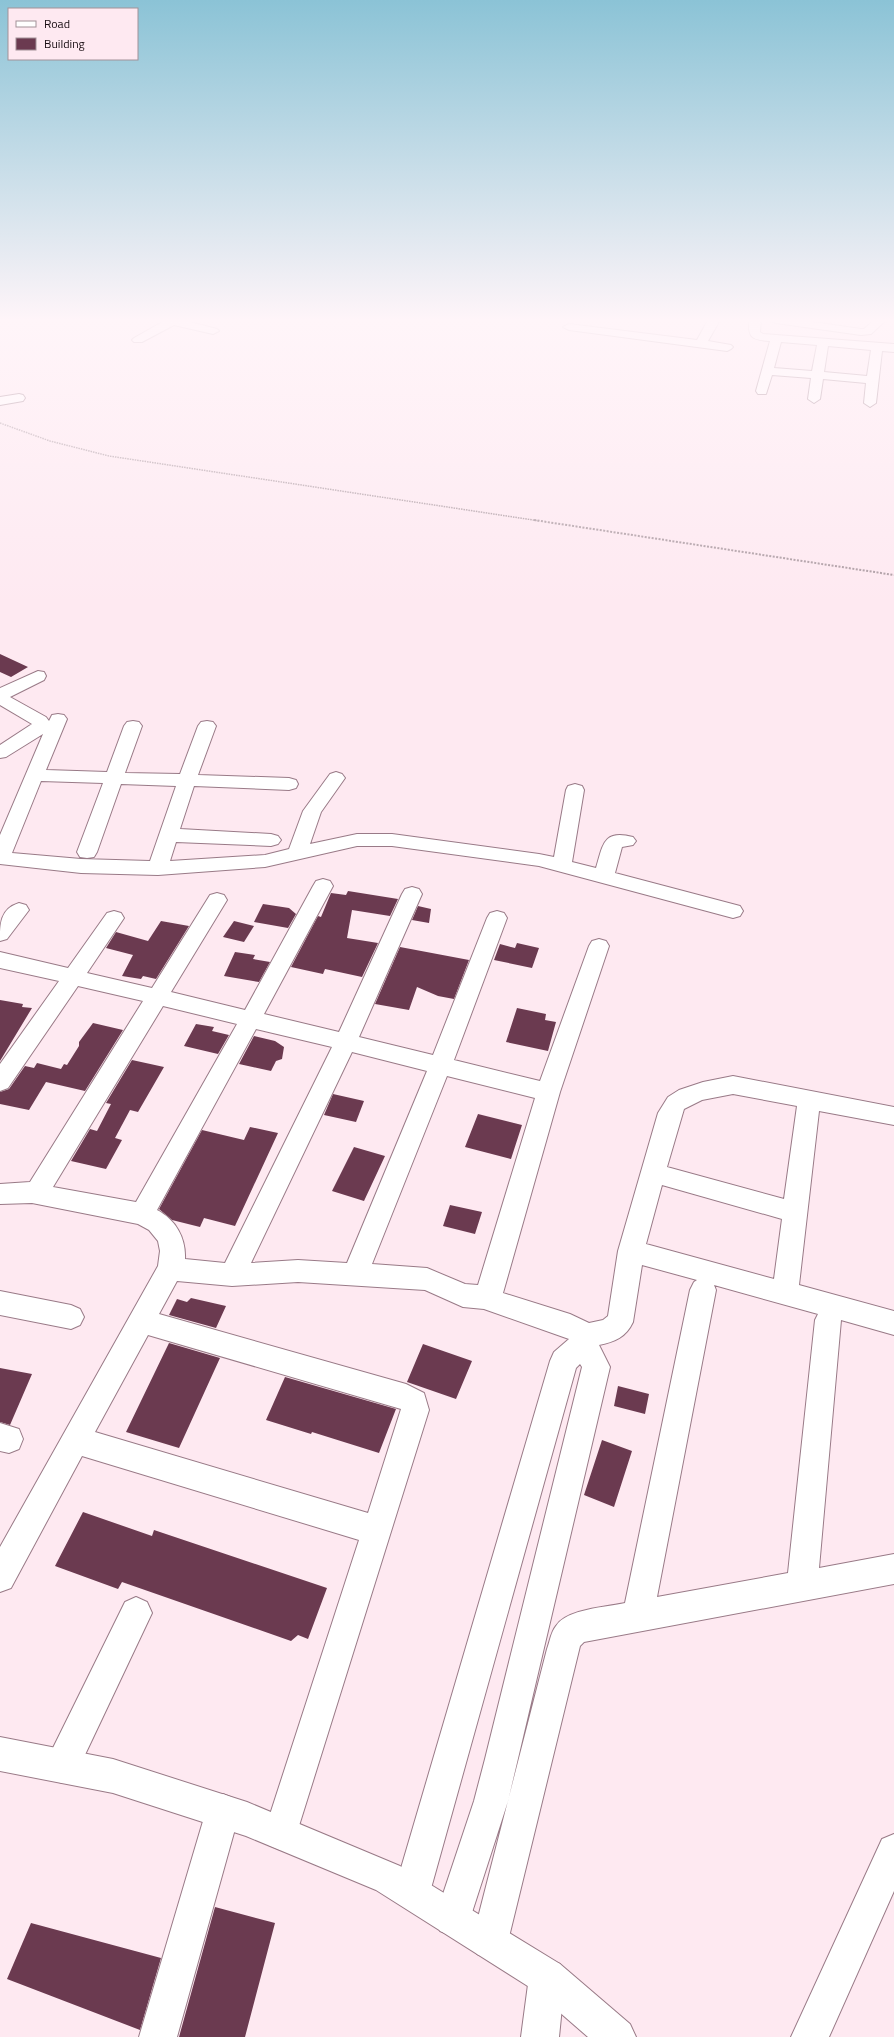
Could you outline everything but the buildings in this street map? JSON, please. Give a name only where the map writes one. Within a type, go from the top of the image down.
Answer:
[{"type":"street","points":[[0,697],[38,676]]},
{"type":"street","points":[[0,697],[40,721],[41,725],[36,731],[0,753]]},
{"type":"street","points":[[58,720],[0,858],[81,866],[158,868],[265,861],[357,840],[392,840],[539,860],[733,911]]},
{"type":"street","points":[[87,852],[133,726]]},
{"type":"street","points":[[158,868],[187,780],[207,726]]},
{"type":"street","points":[[35,775],[289,784]]},
{"type":"street","points":[[298,853],[314,806],[336,778]]},
{"type":"street","points":[[562,866],[575,790]]},
{"type":"street","points":[[169,834],[271,840]]},
{"type":"street","points":[[604,877],[613,844],[617,840],[626,841]]},
{"type":"street","points":[[142,1214],[250,1020],[322,886]]},
{"type":"street","points":[[232,1275],[346,1041],[412,894]]},
{"type":"street","points":[[37,1192],[217,900]]},
{"type":"street","points":[[0,934],[19,910]]},
{"type":"street","points":[[0,1082],[114,918]]},
{"type":"street","points":[[355,1274],[440,1066],[497,918]]},
{"type":"street","points":[[489,1298],[489,1292],[548,1092],[599,946]]},
{"type":"street","points":[[0,960],[159,996],[250,1020],[346,1041],[440,1066],[548,1092]]},
{"type":"street","points":[[412,1892],[564,1361],[584,1340],[610,1331],[620,1322],[631,1251],[670,1113],[676,1103],[685,1097],[721,1086],[733,1085],[894,1116]]},
{"type":"street","points":[[785,1293],[809,1100]]},
{"type":"street","points":[[653,1173],[795,1212]]},
{"type":"street","points":[[0,1194],[37,1192],[40,1195],[142,1214],[155,1219],[165,1230],[174,1246],[175,1257],[142,1321],[0,1577]]},
{"type":"street","points":[[631,1251],[894,1323]]},
{"type":"street","points":[[170,1269],[232,1275],[298,1271],[427,1279],[458,1294],[489,1298],[495,1302],[570,1326],[578,1330],[596,1367],[502,1759],[491,1801],[453,1918]]},
{"type":"street","points":[[638,1616],[703,1290]]},
{"type":"street","points":[[0,1303],[71,1316]]},
{"type":"street","points":[[802,1585],[828,1320]]},
{"type":"street","points":[[142,1321],[406,1397],[414,1402],[415,1410],[282,1833]]},
{"type":"street","points":[[76,1440],[377,1531]]},
{"type":"street","points":[[490,1941],[568,1636],[576,1628],[894,1569]]},
{"type":"street","points":[[62,1766],[136,1613]]},
{"type":"street","points":[[0,1754],[113,1776],[223,1811],[282,1833],[388,1878],[547,1977],[617,2037]]},
{"type":"street","points":[[158,2037],[223,1811]]},
{"type":"street","points":[[810,2037],[894,1851]]},
{"type":"street","points":[[540,2037],[547,1977]]},
{"type":"path","points":[[0,423],[50,441],[109,456],[894,575]]}]
